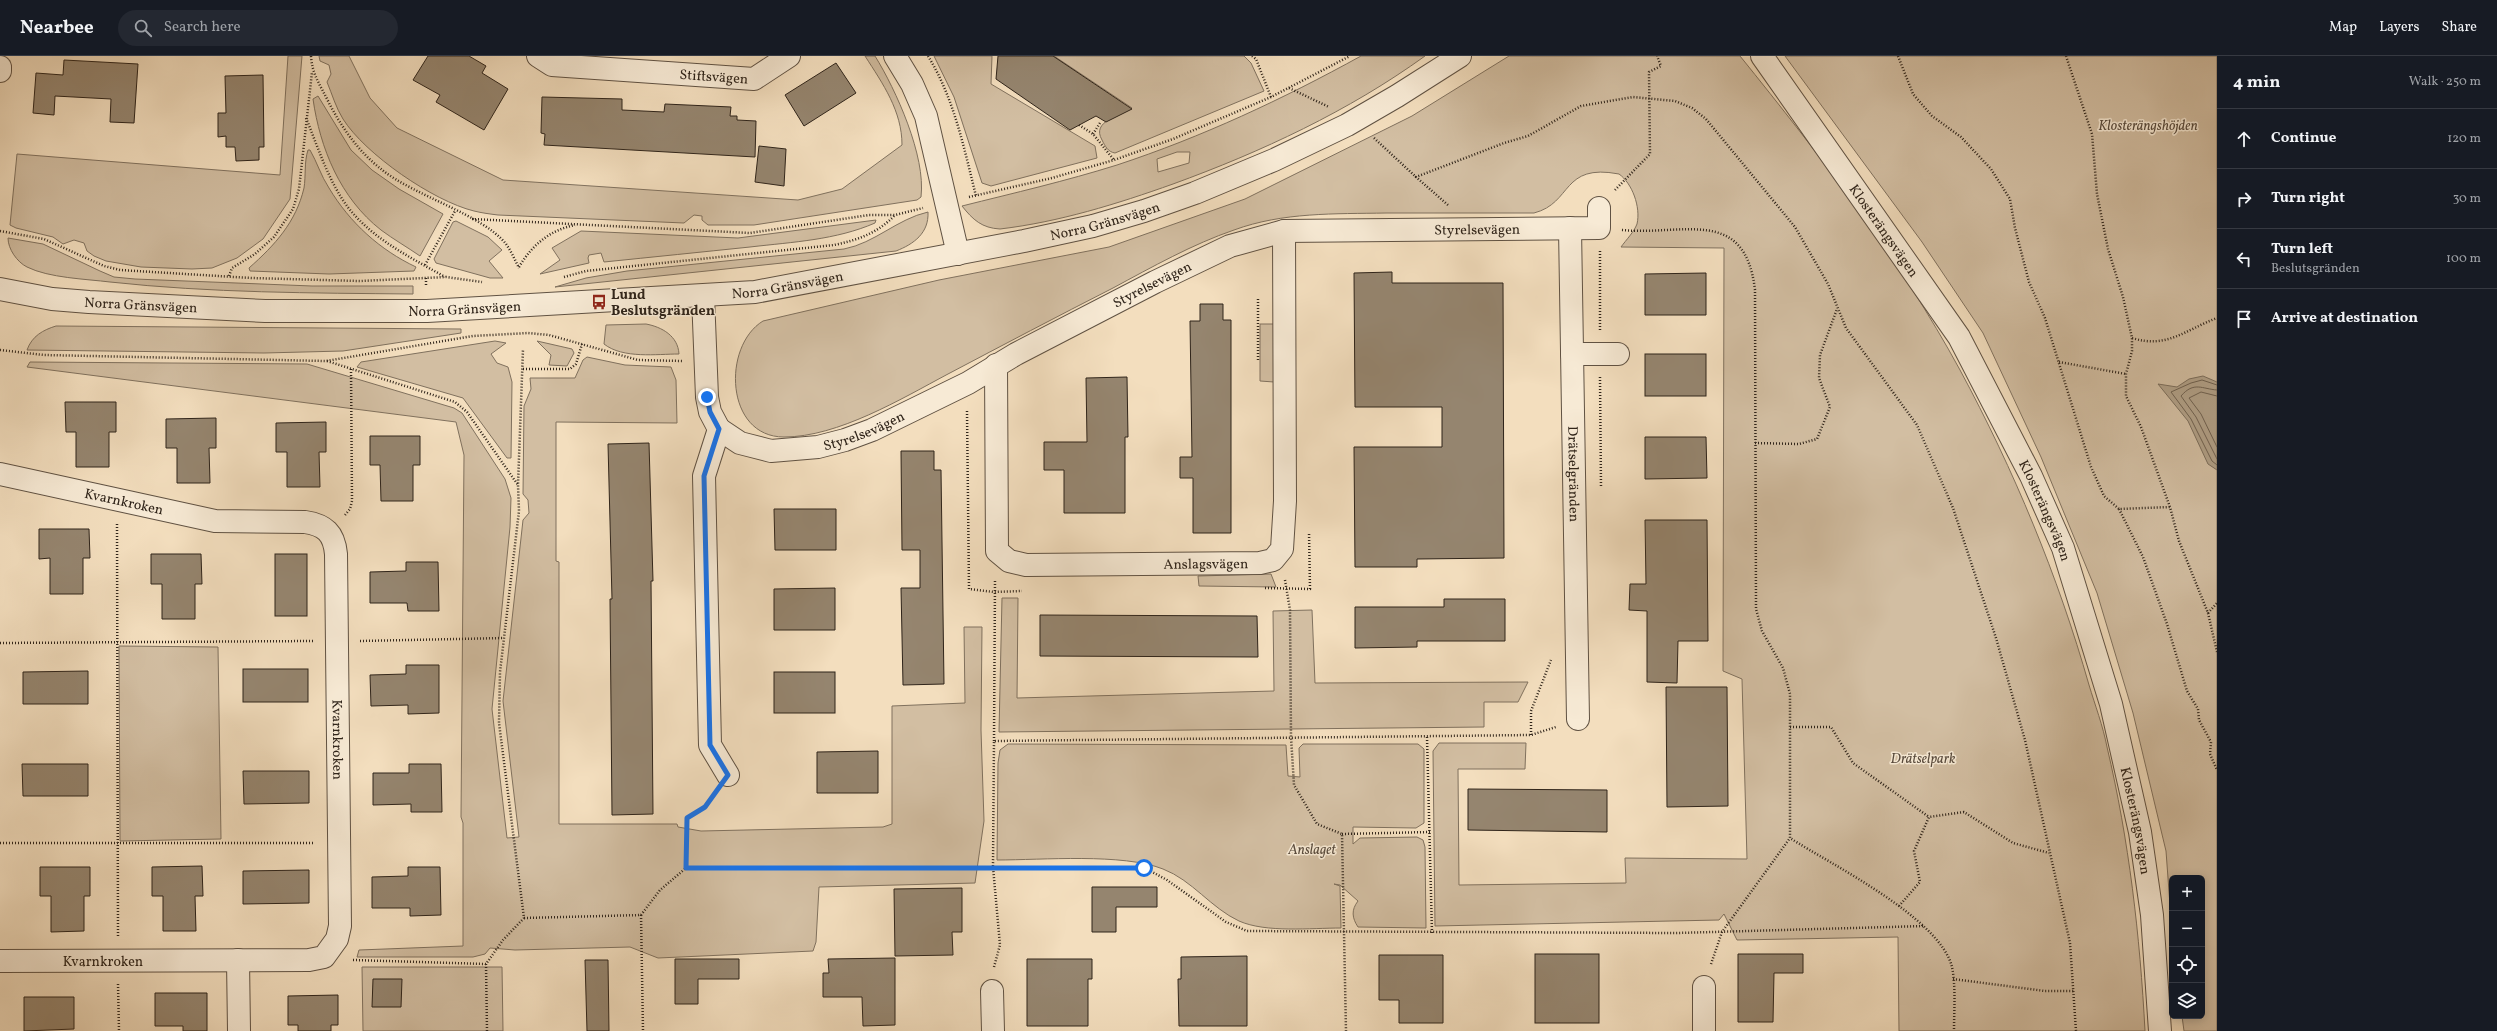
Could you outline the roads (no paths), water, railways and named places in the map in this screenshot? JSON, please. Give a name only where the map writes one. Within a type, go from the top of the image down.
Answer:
[{"type":"street","name":"Stiftsvägen","points":[[538,56],[552,65],[754,78],[790,56]]},
{"type":"street","points":[[895,56],[912,84],[926,116],[958,254]]},
{"type":"street","name":"Norra Gränsvägen","points":[[0,289],[52,299],[264,311],[427,311],[703,296],[763,291],[958,254],[1093,226],[1144,211],[1195,193],[1274,160],[1355,120],[1397,96],[1460,56]]},
{"type":"street","name":"Klosterängsvägen","points":[[1762,56],[1959,337],[2031,476],[2063,548],[2111,704],[2140,832],[2152,915],[2160,1031]]},
{"type":"street","name":"Styrelsevägen","points":[[719,429],[740,443],[771,452],[818,447],[872,430],[968,383],[996,365],[1230,246],[1284,231],[1570,228],[1599,218]]},
{"type":"street","name":"Drätselgränden","points":[[1570,228],[1578,719]]},
{"type":"street","name":"Anslagsvägen","points":[[996,365],[997,551],[1009,561],[1034,565],[1260,563],[1273,560],[1282,549],[1285,501],[1284,231]]},
{"type":"street","points":[[703,296],[705,361],[710,412],[719,429],[704,476],[710,745],[728,775]]},
{"type":"street","points":[[1572,354],[1618,354]]},
{"type":"street","name":"Kvarnkroken","points":[[0,474],[215,521],[305,522],[318,524],[329,531],[335,543],[336,554],[340,843],[340,926],[331,950],[324,958],[309,960],[0,961]]},
{"type":"street","points":[[238,960],[239,1031]]},
{"type":"street","points":[[1704,987],[1704,1031]]},
{"type":"street","points":[[992,992],[993,1031]]},
{"type":"water","points":[[2203,376],[2217,382],[2217,470],[2208,464],[2188,421],[2158,384],[2177,387],[2189,379]]},
{"type":"place","name":"Lund Beslutsgränden","points":[[599,302]]},
{"type":"park label","name":"Klosterängshöjden","points":[[2148,125]]},
{"type":"park label","name":"Drätselpark","points":[[1923,758]]},
{"type":"park label","name":"Anslaget","points":[[1312,849]]}]
